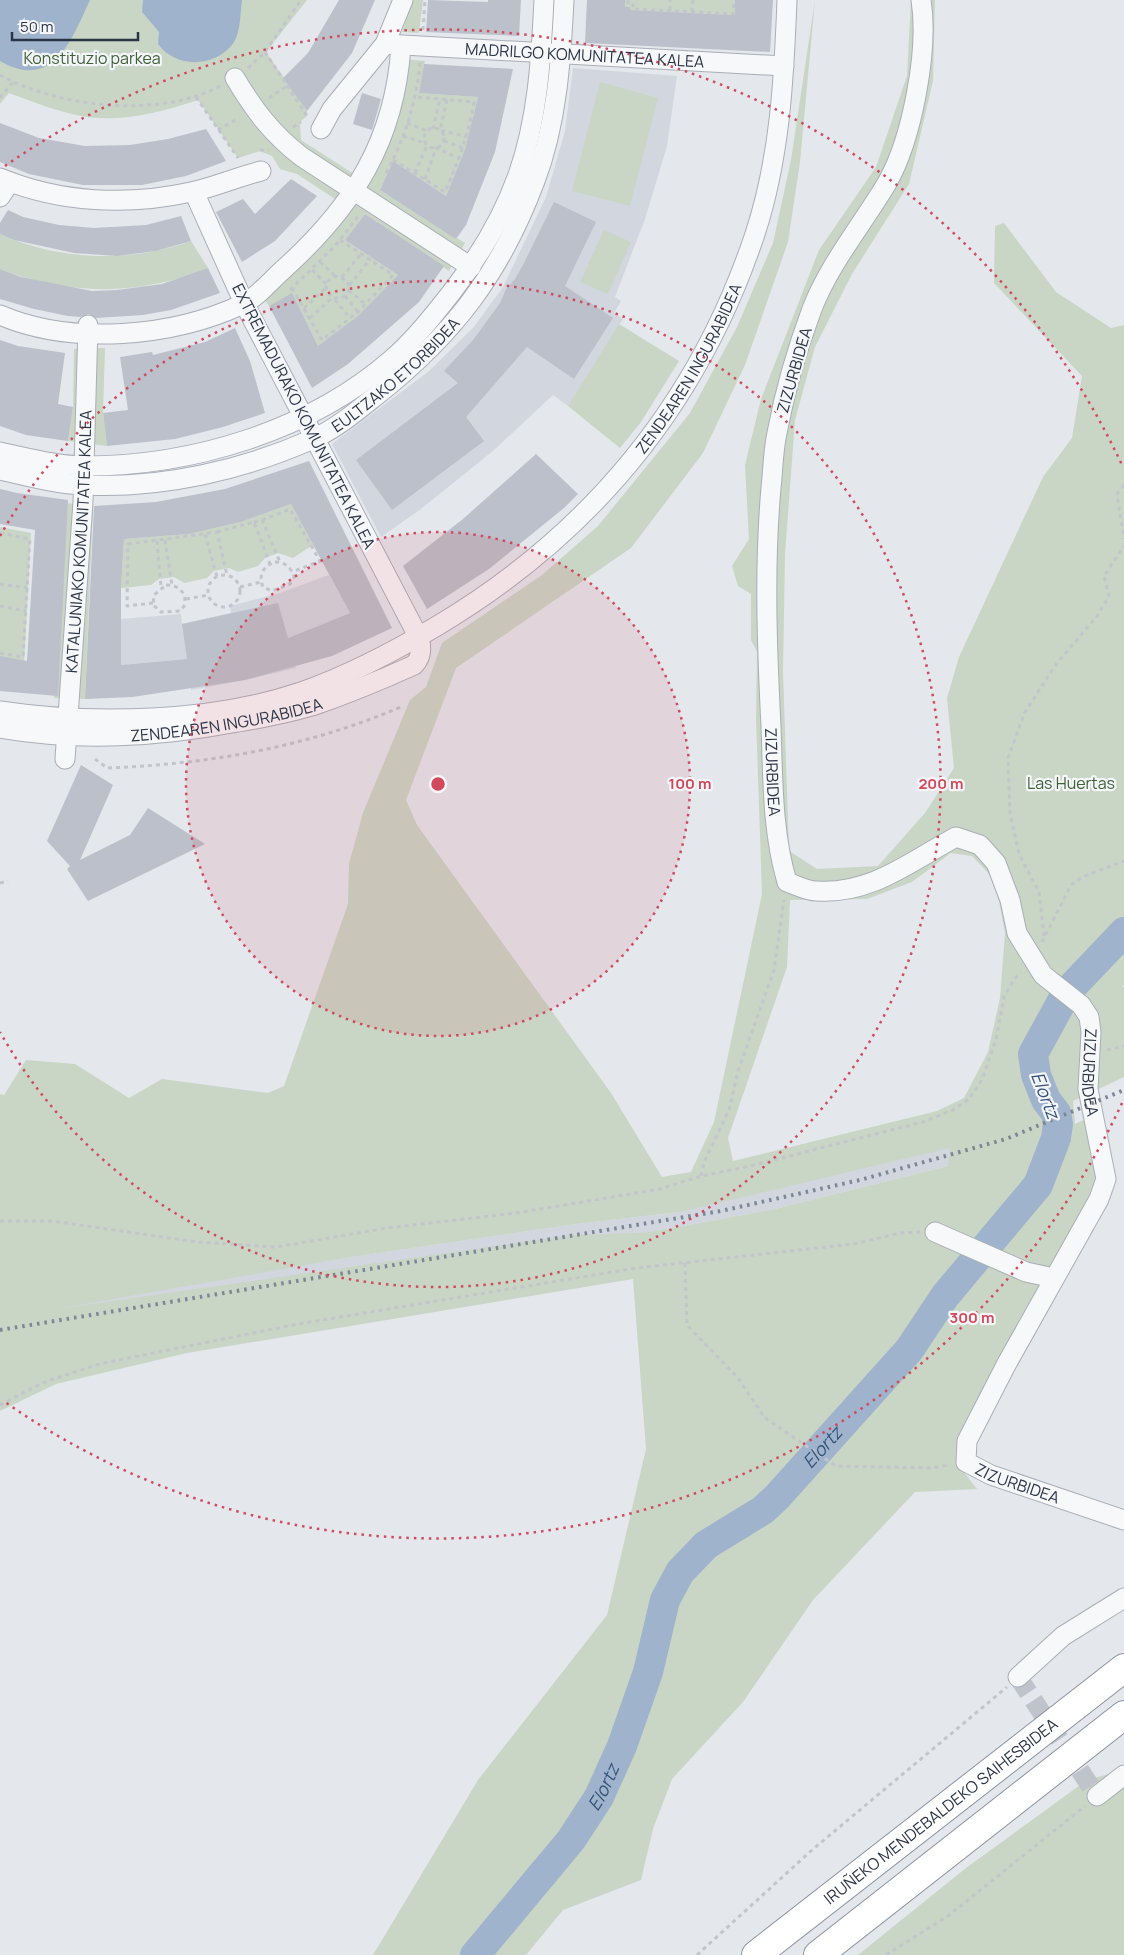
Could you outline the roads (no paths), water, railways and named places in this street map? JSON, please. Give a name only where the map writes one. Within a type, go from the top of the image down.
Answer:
[{"type":"highway","name":"IRUÑEKO MENDEBALDEKO SAIHESBIDEA","points":[[756,1955],[1124,1668]]},
{"type":"highway","points":[[819,1954],[1124,1715]]},
{"type":"street","points":[[0,315],[46,329],[140,332],[193,323],[244,303],[310,244],[354,191],[377,148],[389,115],[396,85],[393,45],[403,0]]},
{"type":"street","name":"EULTZAKO ETORBIDEA","points":[[0,452],[39,461],[84,466],[152,462],[226,446],[302,418],[338,398],[391,360],[429,322],[471,267],[490,236],[518,175],[535,113],[544,0]]},
{"type":"street","name":"EULTZAKO ETORBIDEA","points":[[0,470],[83,485],[149,484],[236,467],[315,438],[349,417],[401,376],[445,334],[480,290],[507,246],[535,180],[553,116],[561,55],[564,0]]},
{"type":"street","name":"ZENDEAREN INGURABIDEA","points":[[0,728],[67,727],[187,715],[244,706],[298,693],[355,672],[419,638],[474,604],[526,566],[565,534],[605,493],[655,433],[720,322],[756,231],[776,148],[784,66],[787,0]]},
{"type":"street","name":"ZIZURBIDEA","points":[[921,0],[924,32],[919,80],[909,125],[889,180],[829,270],[813,307],[791,370],[776,435],[767,536],[769,691],[776,834],[787,882],[815,891],[854,888],[889,877],[956,837],[980,845],[996,863],[1010,900],[1017,933],[1043,975],[1081,1005],[1089,1016],[1091,1032],[1088,1089],[1106,1179],[1100,1199],[1006,1365],[967,1441],[966,1462],[991,1475],[1124,1520]]},
{"type":"street","points":[[321,129],[332,109],[393,45]]},
{"type":"street","name":"MADRILGO KOMUNITATEA KALEA","points":[[393,45],[784,66]]},
{"type":"street","points":[[235,78],[266,126],[284,143],[471,267]]},
{"type":"street","points":[[3,186],[107,201],[155,199],[194,192],[261,171]]},
{"type":"street","name":"EXTREMADURAKO KOMUNITATEA KALEA","points":[[194,192],[244,303],[302,418],[315,438],[419,638]]},
{"type":"street","name":"KATALUNIAKO KOMUNITATEA KALEA","points":[[65,759],[83,485],[88,329]]},
{"type":"street","name":"ZENDEAREN INGURABIDEA","points":[[0,712],[67,727]]},
{"type":"street","points":[[935,1232],[1026,1272],[1054,1278]]},
{"type":"street","points":[[1018,1677],[1063,1636],[1124,1598]]},
{"type":"street","points":[[1097,1796],[1124,1775]]},
{"type":"water","points":[[0,0],[90,0],[68,45],[47,66],[34,70],[18,69],[0,61]]},
{"type":"water","points":[[143,0],[242,0],[240,24],[235,40],[224,53],[205,61],[194,62],[174,58],[158,44],[159,32],[142,12]]},
{"type":"waterway","name":"Elortz","points":[[475,1955],[571,1840],[599,1797],[622,1746],[648,1672],[665,1600],[680,1572],[706,1545],[763,1510],[777,1497],[909,1350],[945,1296],[1038,1185],[1056,1138],[1058,1124],[1056,1113],[1046,1100],[1036,1075],[1033,1054],[1067,992],[1124,932]]},
{"type":"tunnel","points":[[1018,1677],[1097,1796]]},
{"type":"railway","points":[[0,1330],[721,1211],[860,1180],[1006,1139],[1124,1090]]},
{"type":"park label","name":"Konstituzio parkea","points":[[92,58]]},
{"type":"park label","name":"Las Huertas","points":[[1071,783]]}]
